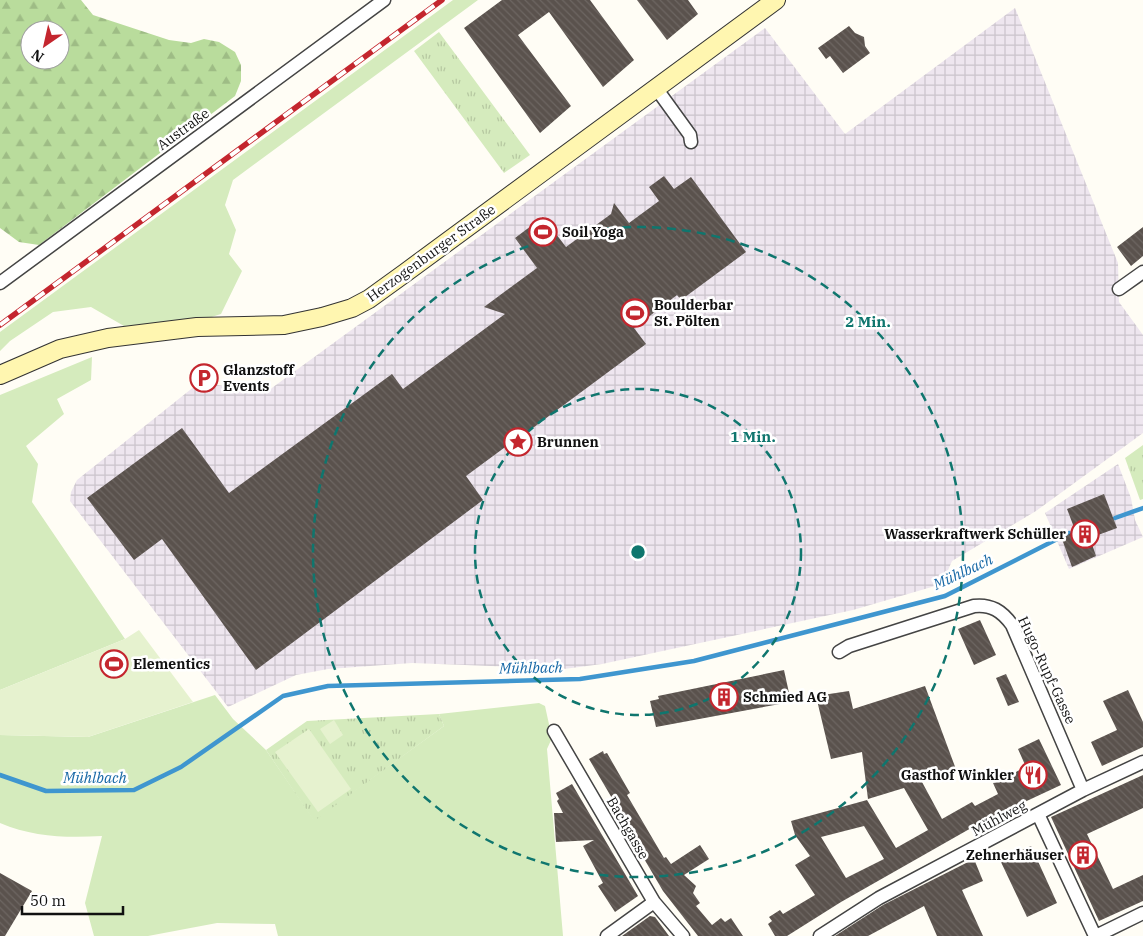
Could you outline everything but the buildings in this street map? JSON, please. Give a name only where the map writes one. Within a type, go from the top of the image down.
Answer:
[{"type":"street","name":"Austraße","points":[[0,283],[384,0]]},
{"type":"street","name":"Herzogenburger Straße","points":[[0,375],[60,349],[108,338],[197,327],[284,325],[352,308],[390,284],[776,0]]},
{"type":"street","points":[[656,88],[690,135],[691,142]]},
{"type":"street","points":[[1119,289],[1143,272]]},
{"type":"street","name":"Hugo-Rupf-Gasse","points":[[839,652],[849,646],[974,606],[982,605],[1000,612],[1012,625],[1084,790]]},
{"type":"street","name":"Bachgasse","points":[[554,731],[654,902],[683,936]]},
{"type":"street","name":"Mühlweg","points":[[820,936],[879,898],[1084,790],[1143,762]]},
{"type":"street","points":[[1038,814],[1096,936],[1143,913]]},
{"type":"street","points":[[607,936],[654,902]]},
{"type":"shaded area","points":[[1015,8],[1118,263],[1119,302],[1143,335],[1143,433],[1036,511],[952,561],[942,584],[853,610],[602,664],[564,669],[412,663],[328,669],[296,675],[228,707],[70,501],[71,492],[77,480],[200,382],[265,393],[765,28],[845,134]]},
{"type":"shaded area","points":[[1118,464],[1131,498],[1135,520],[1143,537],[1069,569],[1045,513]]},
{"type":"green space","points":[[0,0],[81,0],[93,15],[169,40],[191,43],[204,39],[219,42],[235,52],[241,65],[241,81],[235,96],[39,245],[19,242],[0,228]]},
{"type":"green space","points":[[453,0],[478,0],[233,180],[225,205],[236,230],[229,254],[242,271],[221,314],[205,319],[124,326],[91,307],[53,312],[10,341],[0,351],[0,332]]},
{"type":"green space","points":[[439,32],[530,155],[504,173],[414,51]]},
{"type":"green space","points":[[92,357],[91,380],[57,399],[64,414],[26,446],[38,464],[32,502],[125,639],[0,690],[0,395]]},
{"type":"green space","points":[[1143,445],[1143,499],[1140,500],[1125,458]]},
{"type":"green space","name":"Elementics","points":[[139,630],[193,702],[88,737],[0,735],[0,690],[125,639]]},
{"type":"green space","points":[[215,695],[233,719],[266,750],[314,820],[444,726],[439,714],[539,703],[545,706],[552,738],[547,749],[563,936],[278,936],[275,924],[217,923],[148,936],[94,936],[85,903],[102,836],[50,836],[12,828],[0,823],[0,735],[88,737]]},
{"type":"green space","points":[[439,714],[444,726],[314,821],[266,750],[307,721]]},
{"type":"green space","points":[[334,720],[343,735],[330,744],[320,729]]},
{"type":"green space","points":[[309,729],[351,789],[318,812],[275,752]]},
{"type":"waterway","name":"Mühlbach","points":[[1115,518],[1143,508]]},
{"type":"waterway","name":"Mühlbach","points":[[0,775],[46,791],[134,790],[181,767],[283,696],[328,686],[580,679],[694,661],[945,596],[1069,533]]},
{"type":"railway","points":[[0,325],[442,0]]},
{"type":"place","name":"Soil Yoga","points":[[543,232]]},
{"type":"place","name":"Boulderbar St. Pölten","points":[[635,313]]},
{"type":"place","name":"Glanzstoff Events","points":[[204,378]]},
{"type":"place","name":"Brunnen","points":[[518,442]]},
{"type":"place","name":"Wasserkraftwerk Schüller","points":[[1085,534]]},
{"type":"place","name":"Elementics","points":[[114,664]]},
{"type":"place","name":"Schmied AG","points":[[724,697]]},
{"type":"place","name":"Gasthof Winkler","points":[[1033,775]]},
{"type":"place","name":"Zehnerhäuser","points":[[1083,855]]}]
